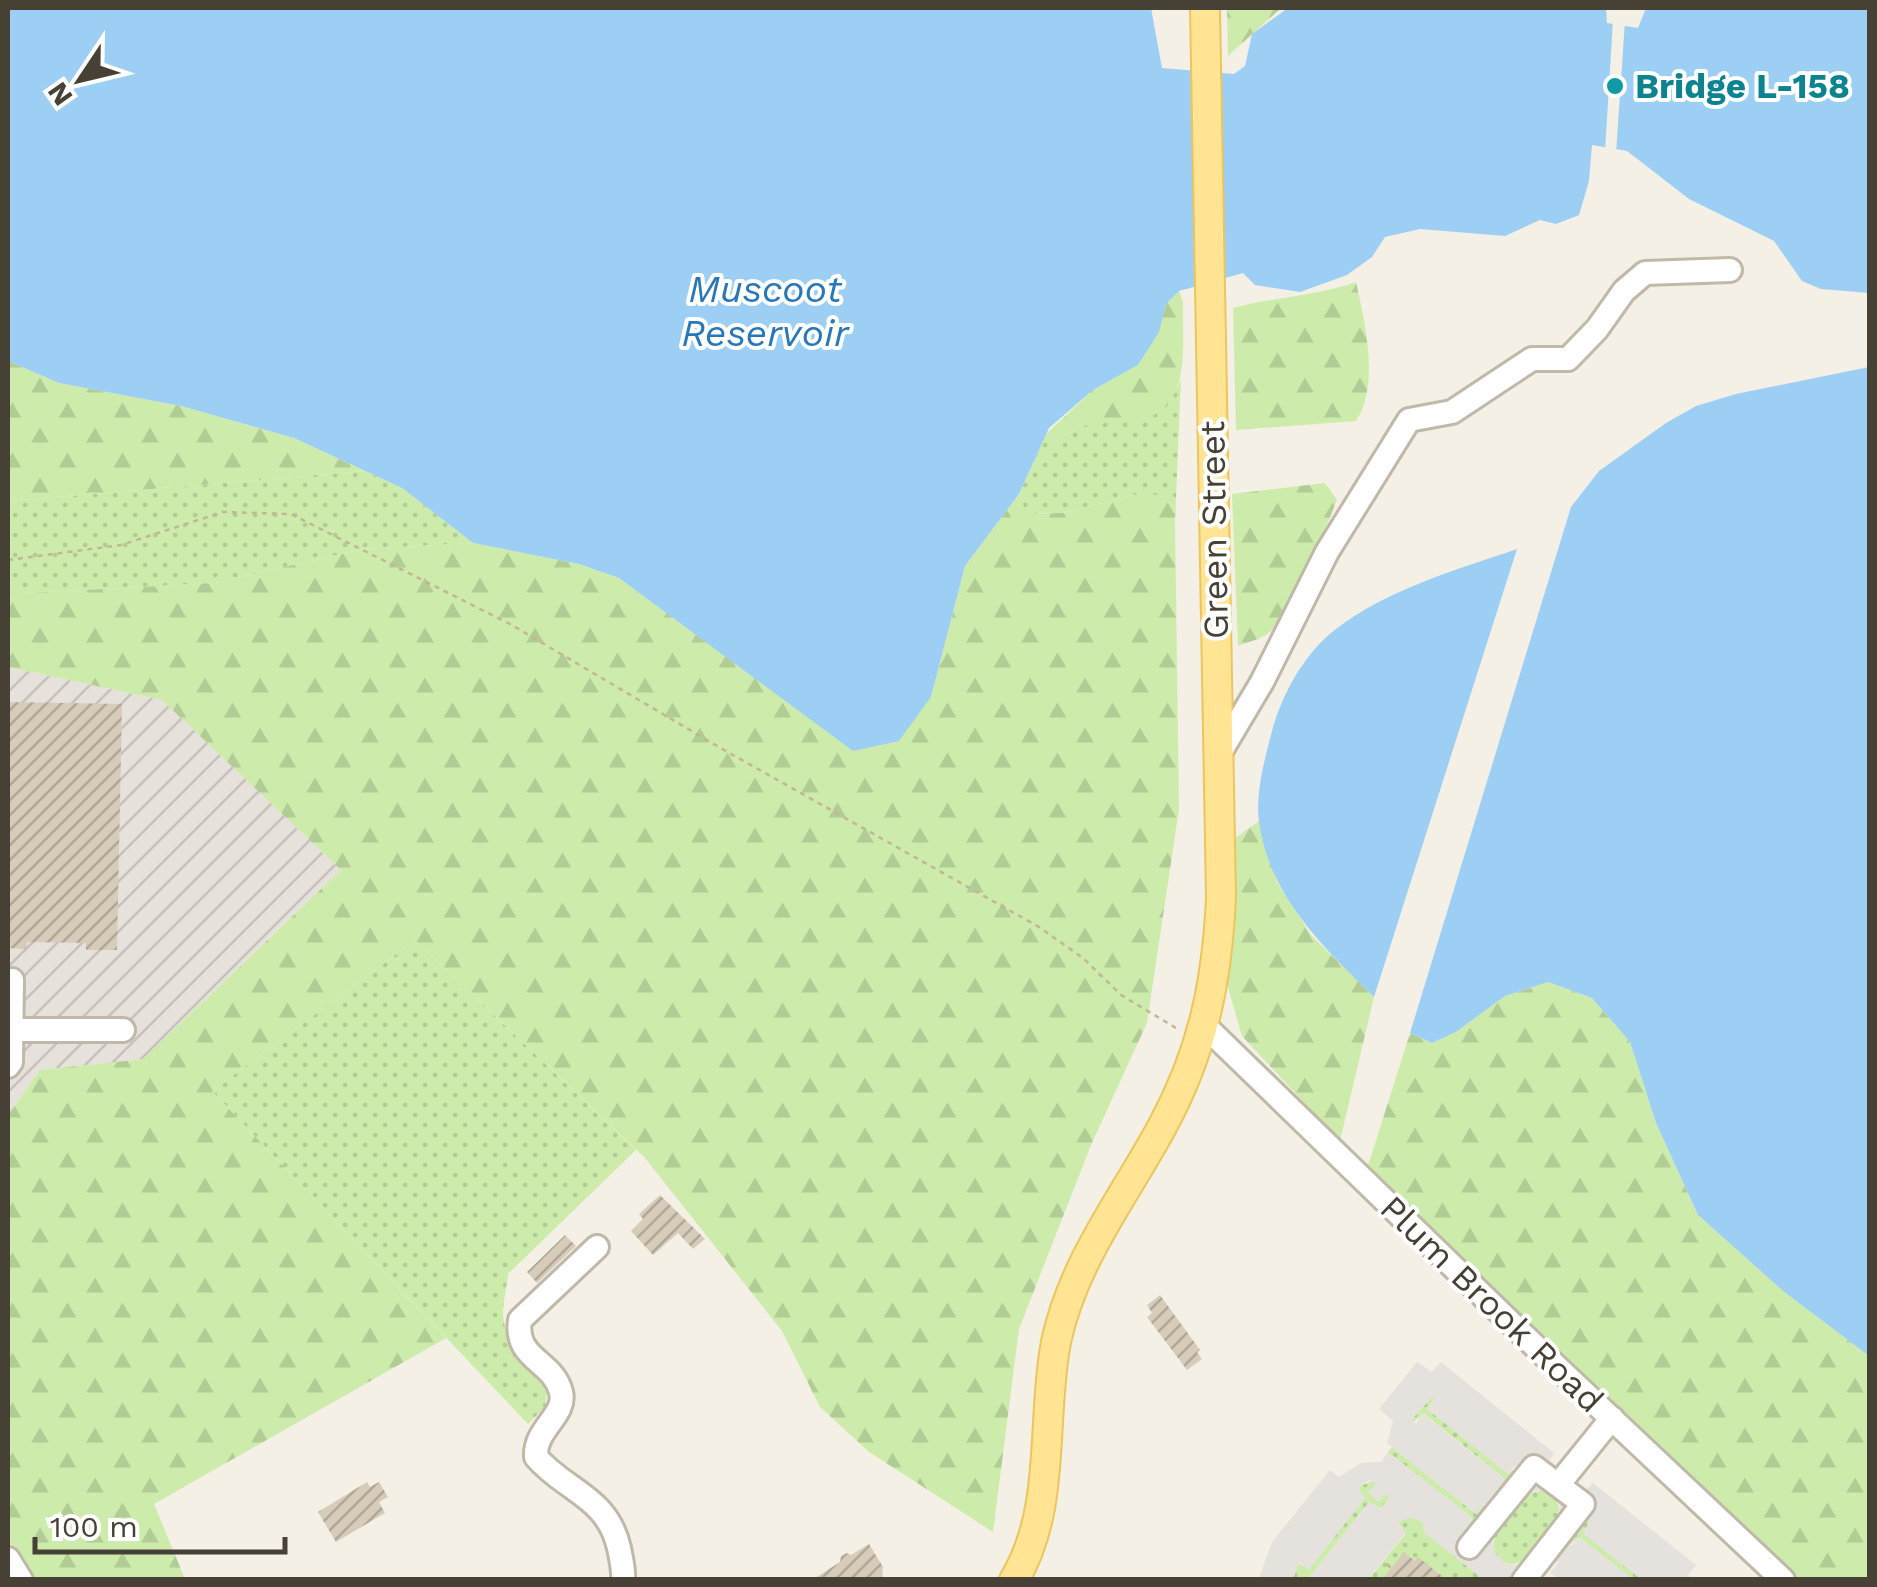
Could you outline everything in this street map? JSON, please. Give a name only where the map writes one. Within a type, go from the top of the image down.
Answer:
[{"type":"main road","name":"Green Street","points":[[1014,1580],[1038,1520],[1050,1379],[1066,1306],[1094,1243],[1179,1094],[1203,1032],[1214,985],[1220,912],[1205,20]]},
{"type":"street","points":[[1218,756],[1262,682],[1326,552],[1409,420],[1452,412],[1532,359],[1568,359],[1597,329],[1624,291],[1644,274],[1730,270]]},
{"type":"street","points":[[8,1066],[12,980]]},
{"type":"street","points":[[11,1030],[123,1030]]},
{"type":"street","name":"Plum Brook Road","points":[[1203,1032],[1782,1580]]},
{"type":"street","points":[[596,1247],[520,1320],[518,1332],[526,1351],[556,1380],[562,1395],[561,1408],[539,1438],[536,1456],[597,1505],[610,1523],[616,1534],[623,1580]]},
{"type":"street","points":[[1558,1485],[1612,1418]]},
{"type":"street","points":[[1469,1547],[1534,1467],[1583,1504],[1524,1580]]},
{"type":"street","points":[[8,1559],[20,1580]]},
{"type":"path","points":[[8,560],[121,545],[223,512],[291,514],[510,624],[1039,928],[1083,958],[1121,995],[1166,1025],[1203,1032]]},
{"type":"shaded area","points":[[8,667],[162,700],[341,870],[143,1059],[40,1070],[8,1115]]},
{"type":"shaded area","points":[[1417,1362],[1432,1372],[1441,1362],[1554,1453],[1548,1464],[1584,1492],[1593,1483],[1696,1565],[1688,1575],[1693,1579],[1641,1579],[1582,1533],[1589,1524],[1586,1520],[1568,1545],[1579,1537],[1632,1579],[1559,1579],[1550,1573],[1558,1563],[1555,1560],[1538,1579],[1483,1579],[1424,1532],[1423,1522],[1411,1517],[1397,1522],[1406,1532],[1368,1579],[1308,1579],[1369,1502],[1380,1509],[1390,1497],[1386,1494],[1379,1502],[1368,1493],[1376,1483],[1370,1480],[1357,1487],[1365,1498],[1309,1569],[1299,1562],[1293,1579],[1258,1580],[1272,1542],[1330,1470],[1339,1477],[1361,1463],[1381,1462],[1388,1452],[1473,1519],[1468,1531],[1488,1507],[1483,1506],[1476,1514],[1387,1443],[1393,1421],[1379,1409]],"holes":[[[1432,1397],[1427,1409],[1508,1474],[1516,1465],[1520,1467],[1501,1491],[1498,1488],[1505,1479],[1423,1414],[1413,1422]],[[1539,1490],[1555,1497],[1560,1505],[1558,1520],[1529,1558],[1515,1565],[1506,1564],[1494,1552],[1492,1538],[1524,1496]]]},
{"type":"green space","points":[[1227,8],[1281,8],[1228,56]]},
{"type":"green space","points":[[1356,282],[1369,372],[1356,421],[1236,430],[1233,308]]},
{"type":"green space","points":[[1179,291],[1183,302],[1183,356],[1176,390],[1168,404],[1156,414],[1138,420],[1090,424],[1055,439],[1046,434],[1093,390],[1138,365],[1158,332],[1166,304]]},
{"type":"green space","points":[[8,361],[59,383],[181,406],[294,438],[365,471],[8,501]]},
{"type":"green space","points":[[1181,378],[1175,522],[1173,508],[1141,493],[1063,513],[1026,514],[1019,494],[1046,434],[1055,439],[1099,422],[1153,414],[1164,407]]},
{"type":"green space","points":[[365,471],[402,488],[473,543],[363,549],[215,583],[8,594],[8,501]]},
{"type":"green space","points":[[1325,483],[1337,500],[1297,592],[1277,625],[1267,634],[1238,646],[1232,494]]},
{"type":"green space","points":[[1141,493],[1161,495],[1173,508],[1175,522],[1179,809],[1147,1023],[1091,1145],[1019,1329],[993,1532],[869,1452],[820,1407],[782,1331],[645,1158],[415,940],[212,1091],[446,1338],[154,1504],[185,1579],[33,1579],[8,1540],[8,1115],[40,1070],[143,1059],[341,870],[162,700],[8,667],[8,594],[215,583],[363,549],[473,543],[579,564],[619,578],[854,751],[931,697],[965,566],[1019,494],[1027,514],[1063,513]]},
{"type":"green space","points":[[1259,821],[1277,882],[1312,936],[1374,997],[1340,1141],[1242,1036],[1227,984],[1235,838]]},
{"type":"green space","points":[[415,940],[636,1150],[508,1274],[503,1311],[506,1331],[521,1358],[548,1386],[545,1407],[528,1424],[212,1091]]},
{"type":"green space","points":[[1548,982],[1592,998],[1630,1042],[1656,1123],[1698,1215],[1783,1291],[1869,1356],[1869,1579],[1797,1579],[1367,1169],[1410,1033],[1432,1043],[1456,1032],[1505,996]]},
{"type":"green space","points":[[1432,1397],[1427,1409],[1509,1473],[1519,1466],[1501,1491],[1498,1488],[1504,1478],[1424,1414],[1413,1422]]},
{"type":"green space","points":[[1392,1447],[1476,1514],[1483,1506],[1489,1508],[1468,1531],[1472,1518],[1388,1452]]},
{"type":"green space","points":[[1373,1481],[1391,1495],[1381,1509],[1369,1502],[1308,1579],[1293,1580],[1298,1563],[1309,1569],[1365,1498],[1357,1487]]},
{"type":"green space","points":[[1544,1490],[1557,1501],[1556,1520],[1526,1558],[1514,1564],[1501,1560],[1494,1552],[1494,1542],[1501,1522],[1525,1497]]},
{"type":"green space","points":[[1411,1517],[1423,1522],[1424,1532],[1483,1579],[1368,1580],[1406,1533],[1397,1522]]},
{"type":"green space","points":[[1588,1520],[1583,1533],[1641,1579],[1632,1579],[1579,1537],[1568,1546]]},
{"type":"water","name":"Muscoot Reservoir","points":[[8,8],[1151,8],[1162,68],[1234,74],[1245,66],[1252,34],[1288,8],[1606,8],[1607,23],[1638,28],[1646,8],[1869,8],[1869,293],[1821,289],[1802,281],[1774,241],[1689,199],[1627,151],[1592,145],[1589,181],[1579,215],[1556,224],[1540,220],[1505,236],[1420,229],[1385,237],[1372,257],[1347,275],[1300,292],[1255,285],[1243,273],[1179,291],[1166,304],[1159,332],[1138,365],[1093,390],[1049,428],[1019,494],[965,566],[931,697],[899,741],[853,751],[619,578],[579,564],[473,543],[402,488],[294,438],[181,406],[59,383],[8,361]]},
{"type":"water","points":[[1870,367],[1869,1356],[1783,1291],[1698,1215],[1656,1123],[1630,1042],[1592,998],[1548,982],[1505,996],[1456,1032],[1432,1043],[1410,1033],[1571,507],[1599,471],[1696,406]]},
{"type":"water","points":[[1517,549],[1374,997],[1301,918],[1274,874],[1265,849],[1258,799],[1276,717],[1305,662],[1325,638],[1356,615],[1400,592]]},
{"type":"pier","name":"Bridge L-158","points":[[1613,20],[1625,21],[1616,153],[1605,152]]},
{"type":"building","points":[[8,702],[122,704],[117,950],[86,950],[86,943],[27,942],[26,949],[8,948]]},
{"type":"building","points":[[660,1195],[705,1239],[693,1249],[678,1233],[653,1255],[631,1231],[643,1219],[639,1214]]},
{"type":"building","points":[[565,1235],[576,1246],[537,1283],[527,1272]]},
{"type":"building","points":[[1160,1295],[1200,1350],[1197,1352],[1202,1359],[1187,1370],[1147,1317],[1152,1313],[1147,1305]]},
{"type":"building","points":[[367,1482],[370,1487],[379,1482],[388,1497],[379,1502],[385,1513],[336,1542],[318,1512]]},
{"type":"building","points":[[869,1544],[883,1567],[882,1580],[812,1580],[840,1562],[841,1556],[851,1555]]},
{"type":"building","points":[[1404,1552],[1415,1561],[1418,1557],[1447,1580],[1382,1580]]},
{"type":"place","name":"Bridge L-158","points":[[1615,86]]}]
